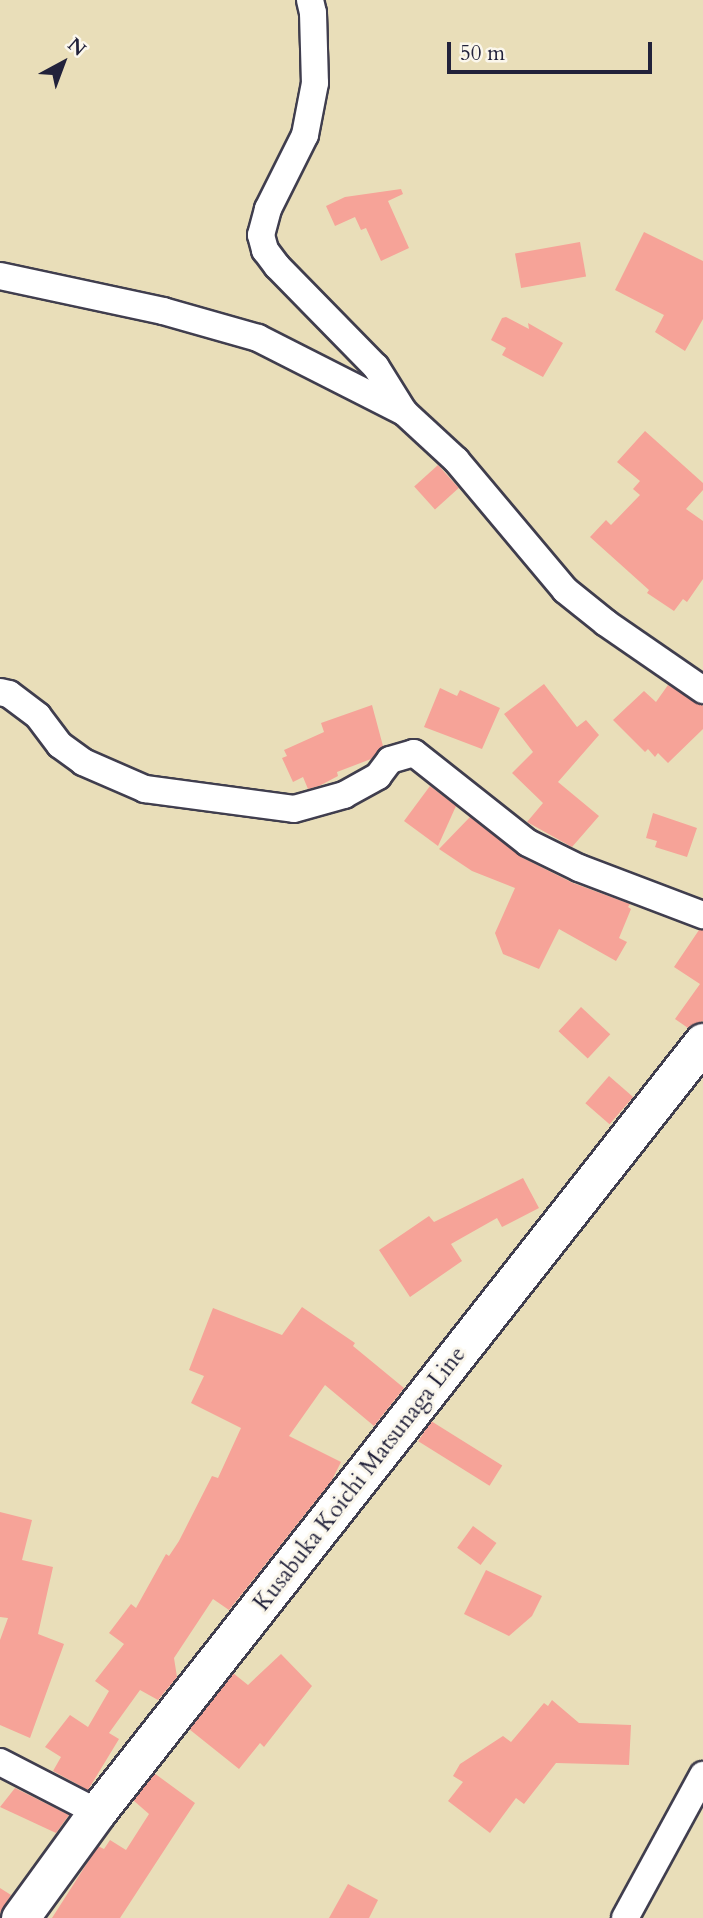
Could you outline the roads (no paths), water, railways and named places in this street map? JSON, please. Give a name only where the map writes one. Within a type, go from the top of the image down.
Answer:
[{"type":"main road","name":"Kusabuka Koichi Matsunaga Line","points":[[20,1918],[97,1812],[703,1042]]},
{"type":"street","points":[[310,0],[313,13],[315,83],[304,135],[268,209],[261,235],[265,250],[277,266],[376,367],[404,412],[456,460],[565,590],[606,623],[703,690]]},
{"type":"street","points":[[0,276],[30,280],[163,311],[258,338],[404,412]]},
{"type":"street","points":[[0,692],[9,694],[38,716],[60,745],[83,762],[145,789],[294,809],[344,795],[378,776],[390,760],[414,753],[528,843],[579,868],[703,915]]},
{"type":"street","points":[[0,1762],[97,1812]]},
{"type":"street","points":[[625,1918],[703,1775]]}]
